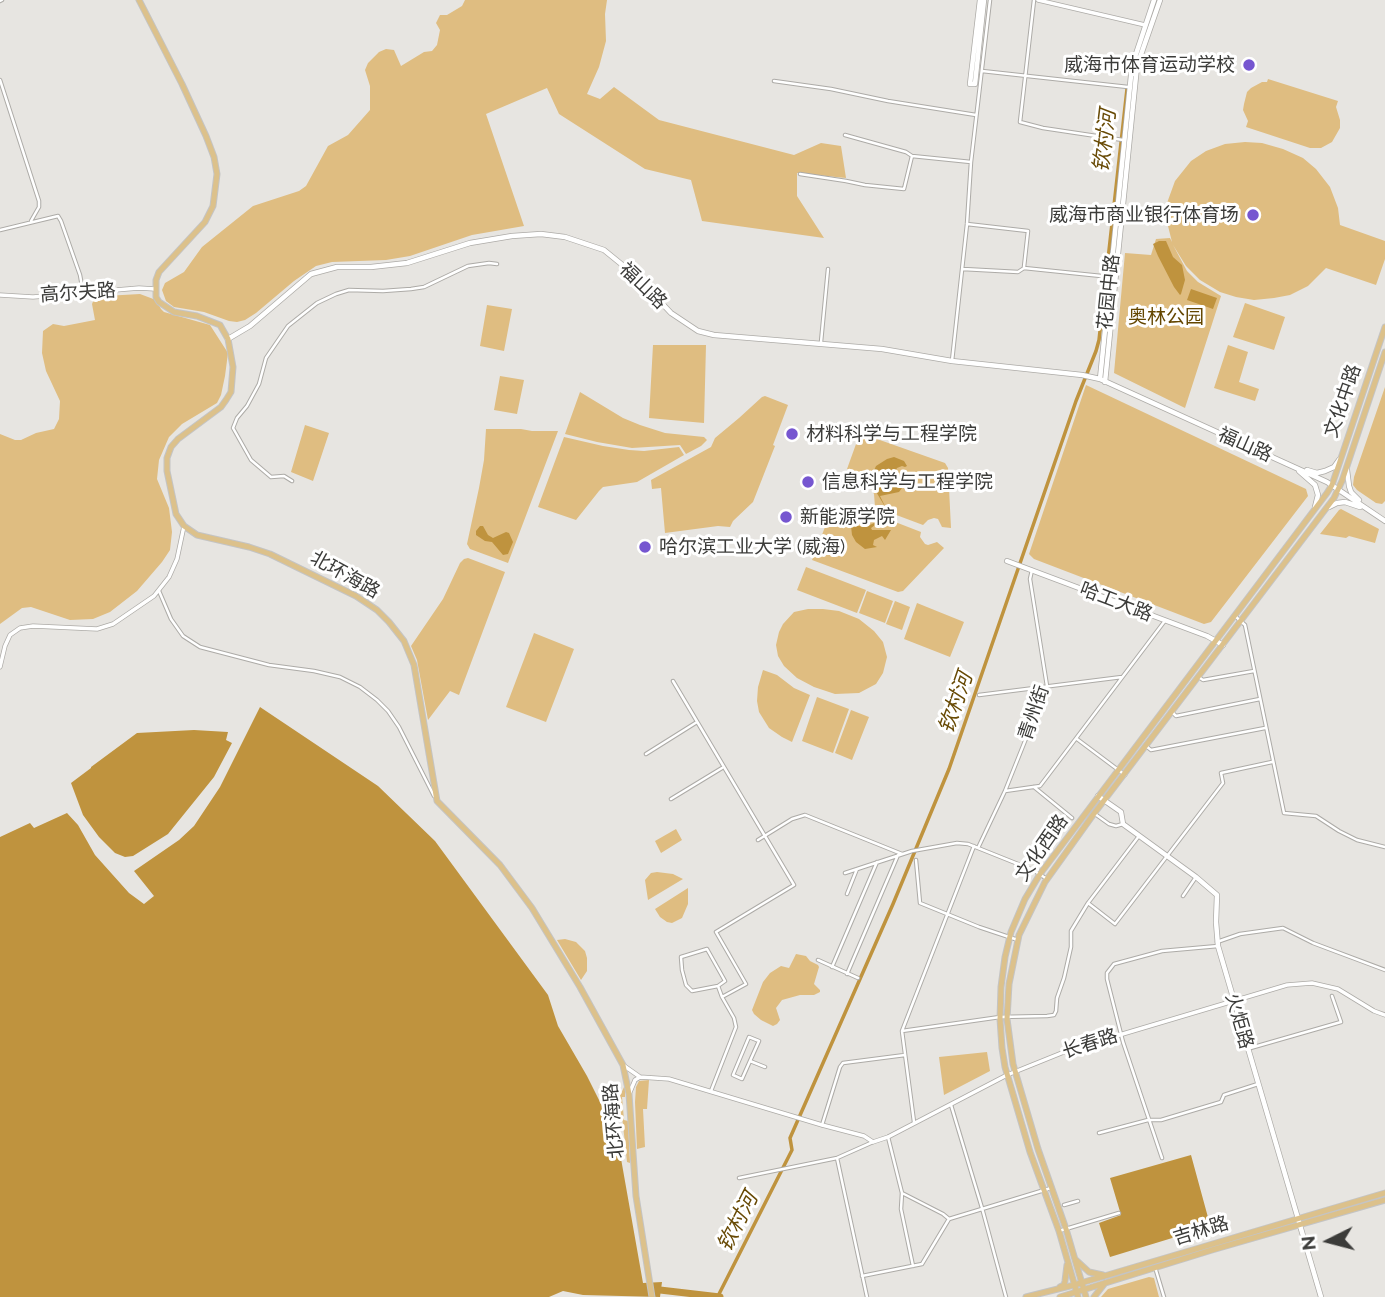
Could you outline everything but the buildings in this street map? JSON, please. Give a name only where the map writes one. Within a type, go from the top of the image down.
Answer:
[{"type":"main road","points":[[139,0],[206,136],[215,158],[217,174],[213,206],[205,222],[159,272],[155,289],[159,302],[166,308],[209,319],[220,325],[229,339],[233,367],[231,392],[220,407],[178,439],[167,458],[171,496],[176,514],[184,526]]},
{"type":"main road","points":[[982,0],[975,84],[970,83],[982,0]]},
{"type":"main road","name":"花园中路","points":[[1102,380],[1132,66],[1154,0]]},
{"type":"main road","points":[[1102,380],[1137,66],[1160,0]]},
{"type":"main road","name":"福山路","points":[[229,339],[250,326],[311,274],[337,267],[407,263],[470,243],[512,236],[541,234],[565,237],[604,250],[636,276],[671,313],[698,331],[714,335],[881,349],[952,361],[1082,375],[1102,380],[1332,485],[1385,521]]},
{"type":"main road","name":"文化中路","points":[[1332,485],[1385,327]]},
{"type":"main road","name":"文化中路","points":[[1339,489],[1385,352]]},
{"type":"main road","points":[[1293,466],[1317,472],[1330,469],[1340,460]]},
{"type":"main road","points":[[1293,466],[1315,485],[1318,495],[1314,511]]},
{"type":"main road","points":[[1348,467],[1347,479],[1351,492],[1366,508]]},
{"type":"main road","name":"文化西路","points":[[1076,1291],[1071,1260],[1010,1047],[1009,984],[1018,940],[1047,879],[1090,816],[1098,796],[1332,485]]},
{"type":"main road","name":"文化西路","points":[[1062,1230],[1030,1152],[1007,1075],[1002,1048],[1001,987],[1010,937],[1040,874],[1125,775],[1339,489]]},
{"type":"main road","points":[[1321,515],[1331,505],[1345,502],[1366,508]]},
{"type":"main road","name":"北环海路","points":[[184,526],[197,535],[270,554],[356,596],[377,610],[404,641],[414,665],[437,801],[500,865],[532,908],[624,1065],[629,1094],[636,1196],[652,1297]]},
{"type":"main road","name":"哈工大路","points":[[1007,561],[1165,620],[1223,645]]},
{"type":"main road","name":"火炬路","points":[[1098,796],[1121,812],[1123,824],[1217,895],[1218,944],[1321,1297]]},
{"type":"main road","name":"吉林路","points":[[1060,1297],[1083,1286],[1385,1193]]},
{"type":"main road","name":"吉林路","points":[[1300,1221],[1385,1200]]},
{"type":"main road","points":[[1055,1290],[1064,1285],[1071,1260],[1106,1279],[1094,1297]]},
{"type":"main road","name":"文化西路","points":[[1071,1260],[1086,1297]]},
{"type":"main road","name":"吉林路","points":[[1026,1297],[1055,1290],[1076,1291]]},
{"type":"street","points":[[952,361],[990,0]]},
{"type":"street","points":[[1123,140],[1020,122],[1036,0],[1145,25]]},
{"type":"street","points":[[982,71],[1130,87]]},
{"type":"street","points":[[0,80],[39,201],[39,207],[31,221]]},
{"type":"street","points":[[774,80],[976,115]]},
{"type":"street","points":[[845,135],[912,156],[971,162]]},
{"type":"street","points":[[800,174],[904,189],[912,156]]},
{"type":"street","points":[[0,230],[58,216],[80,275],[83,293]]},
{"type":"street","points":[[967,224],[1028,231],[1024,268]]},
{"type":"street","points":[[292,481],[284,476],[271,477],[251,460],[233,428],[259,384],[266,358],[288,326],[317,303],[349,290],[383,291],[424,287],[468,266],[497,264]]},
{"type":"street","points":[[962,269],[1018,272],[1024,268],[1110,277]]},
{"type":"street","points":[[821,343],[828,269]]},
{"type":"street","name":"高尔夫路","points":[[0,295],[33,297],[155,289]]},
{"type":"street","points":[[0,667],[10,635],[20,628],[33,626],[97,629],[113,624],[154,596],[169,577],[177,559],[184,526]]},
{"type":"street","name":"青州街","points":[[914,1122],[902,1031],[976,847],[1005,791],[1047,686],[1030,579],[1032,570]]},
{"type":"street","points":[[159,591],[171,619],[183,636],[200,647],[269,665],[340,677],[377,700],[399,727],[437,801]]},
{"type":"street","points":[[1235,616],[1245,625],[1284,813],[1316,816],[1357,840],[1385,847]]},
{"type":"street","points":[[1005,791],[1040,786],[1165,620]]},
{"type":"street","points":[[1199,677],[1203,680],[1254,671]]},
{"type":"street","points":[[979,695],[1124,677]]},
{"type":"street","points":[[673,681],[794,885],[716,932],[746,984],[722,997]]},
{"type":"street","points":[[1172,712],[1177,716],[1260,699]]},
{"type":"street","points":[[646,754],[697,722]]},
{"type":"street","points":[[1146,746],[1151,750],[1265,728]]},
{"type":"street","points":[[1076,738],[1125,775]]},
{"type":"street","points":[[1088,903],[1115,924],[1223,783],[1221,773],[1272,762]]},
{"type":"street","points":[[671,799],[723,767]]},
{"type":"street","points":[[1033,787],[1072,818]]},
{"type":"street","points":[[1079,809],[1109,824],[1123,824]]},
{"type":"street","points":[[758,840],[792,819],[805,815],[900,854]]},
{"type":"street","points":[[902,1031],[1008,1016],[1054,1015],[1071,947],[1071,931],[1088,903],[1139,836]]},
{"type":"street","points":[[845,873],[912,850],[957,843],[976,847],[1047,879]]},
{"type":"street","points":[[847,974],[900,854]]},
{"type":"street","points":[[916,860],[920,903],[1018,940]]},
{"type":"street","points":[[832,967],[877,862]]},
{"type":"street","points":[[847,894],[857,869]]},
{"type":"street","points":[[1182,896],[1196,877]]},
{"type":"street","points":[[1161,1158],[1107,979],[1107,973],[1114,964],[1162,951],[1218,944],[1240,934],[1283,928],[1322,947],[1385,970]]},
{"type":"street","points":[[707,949],[725,981],[718,986],[692,991],[686,985],[681,970],[681,957],[707,949]]},
{"type":"street","points":[[818,960],[858,978]]},
{"type":"street","name":"长春路","points":[[873,1142],[888,1137],[1007,1075],[1069,1050],[1287,985],[1312,983],[1338,989],[1384,1015]]},
{"type":"street","points":[[711,1091],[736,1027],[718,986]]},
{"type":"street","points":[[1247,1049],[1341,1022],[1332,996]]},
{"type":"street","points":[[1384,1015],[1385,1007]]},
{"type":"street","points":[[749,1037],[759,1041],[750,1061],[742,1079],[733,1075],[749,1037]]},
{"type":"street","points":[[822,1125],[840,1067],[844,1063],[905,1055]]},
{"type":"street","points":[[750,1061],[765,1067]]},
{"type":"street","points":[[624,1065],[640,1077],[669,1079],[864,1136],[873,1142]]},
{"type":"street","points":[[629,1094],[635,1080],[640,1077]]},
{"type":"street","points":[[1099,1133],[1148,1120],[1161,1120],[1221,1102],[1224,1095],[1258,1084]]},
{"type":"street","points":[[951,1103],[1006,1297]]},
{"type":"street","points":[[888,1137],[902,1193],[901,1209],[913,1266]]},
{"type":"street","points":[[739,1178],[838,1158],[873,1142]]},
{"type":"street","points":[[838,1158],[867,1297]]},
{"type":"street","points":[[862,1276],[922,1264],[949,1219],[1051,1188]]},
{"type":"street","points":[[902,1193],[949,1219]]},
{"type":"street","points":[[1064,1205],[1078,1202]]},
{"type":"street","points":[[1062,1230],[1119,1213]]},
{"type":"street","points":[[1155,1264],[1164,1297]]},
{"type":"green space","points":[[465,0],[607,0],[606,41],[599,67],[587,94],[600,99],[614,87],[659,120],[794,155],[821,143],[841,146],[846,178],[797,173],[797,196],[824,238],[702,221],[691,180],[645,169],[559,114],[547,88],[486,114],[524,226],[472,235],[410,256],[386,260],[332,262],[316,266],[256,313],[237,322],[174,307],[166,301],[162,290],[165,283],[184,272],[202,247],[253,206],[299,191],[306,186],[328,146],[348,135],[370,110],[370,86],[365,70],[368,63],[386,49],[394,50],[401,66],[424,52],[432,51],[437,45],[440,30],[436,23],[440,15],[447,15],[462,6]]},
{"type":"green space","points":[[1268,79],[1338,101],[1336,107],[1340,128],[1332,142],[1321,148],[1310,148],[1246,127],[1248,121],[1243,110],[1247,92]]},
{"type":"green space","name":"威海市商业银行体育场","points":[[1262,143],[1303,158],[1330,187],[1338,208],[1340,225],[1385,241],[1385,259],[1376,285],[1326,268],[1308,286],[1290,295],[1254,300],[1220,292],[1200,280],[1186,266],[1173,245],[1187,271],[1198,282],[1221,296],[1185,408],[1114,373],[1125,253],[1151,255],[1156,239],[1170,238],[1172,242],[1167,222],[1167,203],[1175,181],[1191,161],[1206,151],[1225,144]]},
{"type":"green space","points":[[140,294],[156,300],[164,312],[210,325],[228,353],[221,395],[217,403],[182,424],[169,437],[159,460],[157,479],[169,508],[172,532],[170,550],[137,591],[110,612],[93,619],[70,620],[31,607],[22,608],[0,624],[0,434],[21,440],[54,429],[59,419],[60,401],[46,371],[42,353],[43,331],[53,324],[64,326],[95,320],[92,304],[94,299]]},
{"type":"green space","points":[[1245,303],[1285,317],[1274,350],[1233,337]]},
{"type":"green space","points":[[487,305],[512,309],[504,351],[480,346]]},
{"type":"green space","points":[[653,345],[706,345],[704,423],[649,418]]},
{"type":"green space","points":[[1228,345],[1248,352],[1239,382],[1259,389],[1255,401],[1214,388]]},
{"type":"green space","points":[[500,376],[524,380],[517,414],[494,410]]},
{"type":"green space","points":[[1086,385],[1306,489],[1308,496],[1211,622],[1204,624],[1034,559],[1029,554]]},
{"type":"green space","points":[[1385,387],[1385,501],[1382,504],[1376,503],[1353,485]]},
{"type":"green space","points":[[580,392],[640,425],[665,433],[704,437],[707,440],[686,454],[680,445],[632,448],[565,434]]},
{"type":"green space","points":[[765,396],[788,405],[753,502],[730,527],[665,533],[661,488],[652,489],[651,480],[711,447],[715,438]]},
{"type":"green space","points":[[305,425],[329,433],[313,481],[291,472]]},
{"type":"green space","points":[[486,429],[558,431],[508,563],[470,549],[467,544],[484,460]]},
{"type":"green space","points":[[860,433],[945,463],[948,468],[951,528],[942,527],[938,519],[928,520],[923,525],[875,507],[874,494],[868,484],[858,473],[847,469]]},
{"type":"green space","points":[[564,437],[629,450],[679,447],[684,455],[637,482],[603,487],[576,520],[538,507]]},
{"type":"green space","points":[[1341,509],[1379,529],[1375,543],[1349,536],[1346,538],[1320,534]]},
{"type":"green space","points":[[872,513],[921,532],[920,537],[925,544],[937,542],[944,548],[903,591],[898,592],[812,560],[827,522],[840,526],[858,524]]},
{"type":"green space","points":[[468,558],[505,572],[459,695],[450,691],[428,720],[417,660],[411,646],[443,599],[460,563]]},
{"type":"green space","points":[[806,567],[866,590],[857,613],[797,590]]},
{"type":"green space","points":[[867,591],[893,601],[885,623],[859,613]]},
{"type":"green space","points":[[895,601],[910,607],[902,630],[886,624]]},
{"type":"green space","points":[[917,603],[964,622],[950,657],[904,639]]},
{"type":"green space","points":[[808,609],[839,611],[859,619],[874,631],[883,642],[887,657],[883,673],[876,684],[859,693],[835,694],[797,678],[784,666],[776,645],[779,632],[794,612]]},
{"type":"green space","points":[[534,633],[574,649],[546,722],[506,707]]},
{"type":"green space","points":[[763,670],[777,675],[794,688],[810,695],[792,742],[769,728],[759,712],[758,687]]},
{"type":"green space","points":[[817,697],[849,709],[833,753],[802,741]]},
{"type":"green space","points":[[851,710],[869,717],[852,760],[835,753]]},
{"type":"green space","points":[[676,829],[682,840],[661,853],[655,841]]},
{"type":"green space","points":[[651,873],[673,874],[683,879],[648,900],[645,880]]},
{"type":"green space","points":[[688,888],[688,904],[682,918],[672,923],[660,917],[655,909]]},
{"type":"green space","points":[[557,940],[576,942],[585,951],[587,971],[581,980]]},
{"type":"green space","points":[[796,954],[806,956],[818,965],[814,984],[820,992],[782,1000],[776,1008],[780,1020],[773,1026],[761,1020],[752,1010],[763,982],[770,973],[781,966],[789,968]]},
{"type":"green space","points":[[987,1052],[990,1071],[944,1095],[939,1057]]},
{"type":"green space","points":[[649,1080],[647,1109],[643,1109],[645,1147],[637,1149],[636,1087],[639,1081]]},
{"type":"green space","points":[[624,1087],[625,1097],[622,1097],[624,1120],[628,1121],[630,1163],[627,1162],[622,1116],[614,1109]]},
{"type":"green space","points":[[1149,1277],[1154,1278],[1159,1297],[1101,1297],[1108,1289]]},
{"type":"shaded area","points":[[1166,241],[1173,257],[1182,265],[1185,280],[1180,295],[1153,244]]},
{"type":"shaded area","points":[[1191,289],[1217,298],[1213,309],[1187,300]]},
{"type":"shaded area","points":[[894,457],[904,461],[907,466],[897,468],[896,476],[901,480],[908,480],[899,492],[880,496],[887,510],[872,485],[872,475],[876,466]]},
{"type":"shaded area","points":[[885,518],[871,528],[891,530],[885,540],[882,536],[874,540],[873,545],[877,547],[865,549],[856,542],[851,526],[868,526]]},
{"type":"shaded area","points":[[480,526],[493,538],[509,533],[513,542],[508,554],[503,555],[492,542],[476,535]]},
{"type":"shaded area","points":[[260,707],[378,786],[435,841],[548,995],[558,1026],[617,1136],[643,1283],[662,1282],[660,1297],[583,1295],[563,1291],[549,1297],[0,1297],[0,837],[30,823],[34,828],[67,813],[78,825],[95,855],[129,893],[144,904],[154,896],[134,871],[179,840],[194,826],[220,787]]},
{"type":"shaded area","points":[[194,730],[228,732],[226,740],[232,743],[214,777],[168,834],[133,856],[125,857],[115,853],[83,815],[71,783],[137,733]]},
{"type":"shaded area","points":[[1191,1155],[1209,1221],[1204,1222],[1205,1228],[1110,1257],[1099,1223],[1121,1215],[1110,1178]]},
{"type":"waterway","name":"钦村河","points":[[718,1296],[792,1150],[790,1138],[949,769],[1076,401],[1096,351],[1127,89]]},
{"type":"waterway","points":[[660,1290],[720,1297]]},
{"type":"place","name":"威海市体育运动学校","points":[[1249,65]]},
{"type":"place","name":"威海市商业银行体育场","points":[[1253,215]]},
{"type":"place","name":"材料科学与工程学院","points":[[792,434]]},
{"type":"place","name":"信息科学与工程学院","points":[[808,482]]},
{"type":"place","name":"新能源学院","points":[[786,517]]},
{"type":"place","name":"哈尔滨工业大学 (威海)","points":[[645,547]]},
{"type":"park label","name":"奥林公园","points":[[1166,317]]}]
